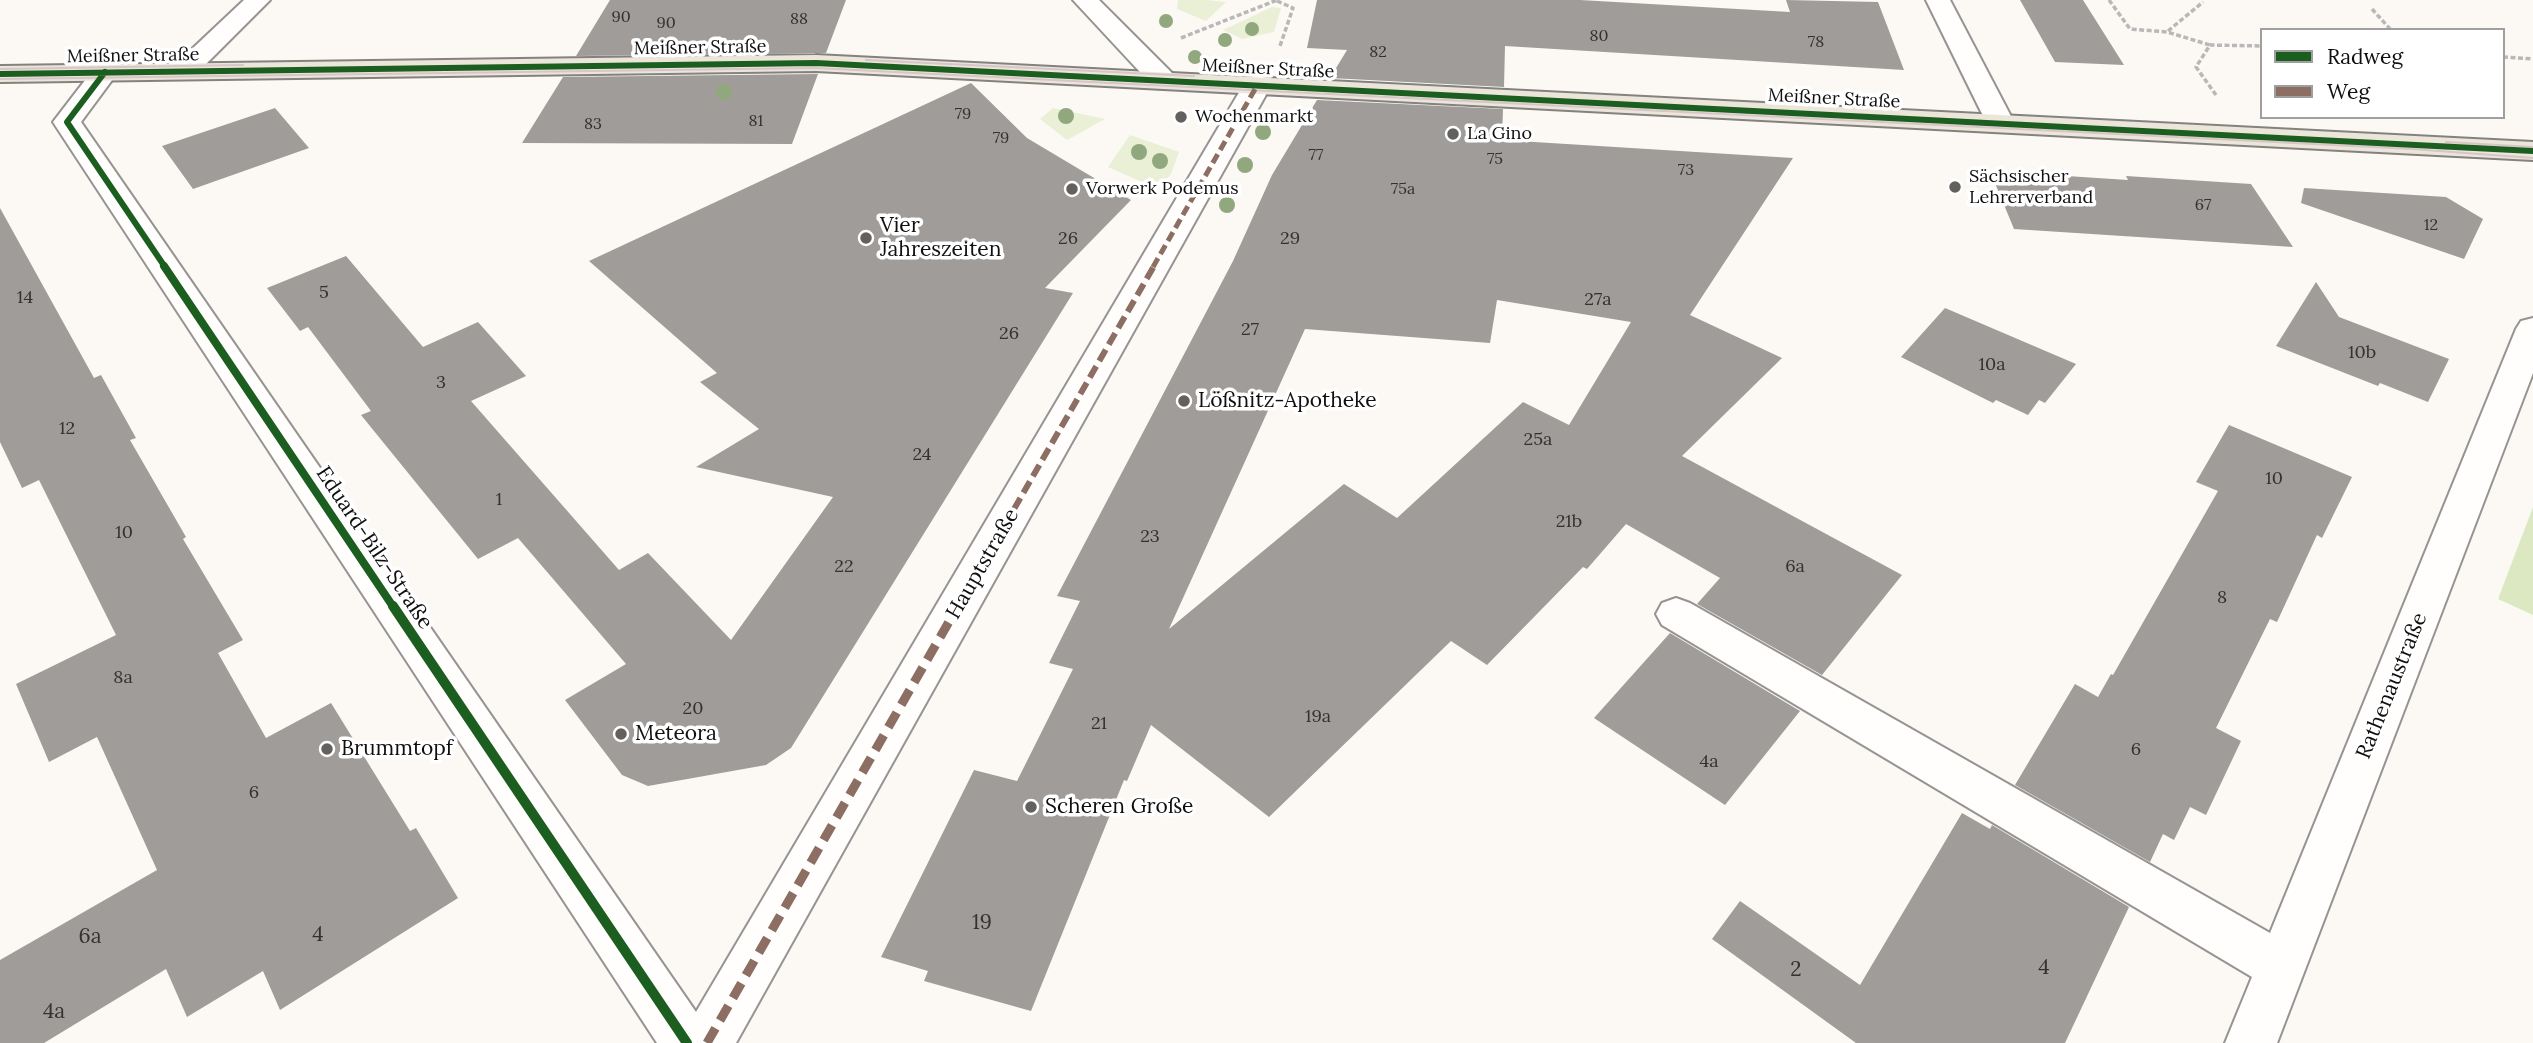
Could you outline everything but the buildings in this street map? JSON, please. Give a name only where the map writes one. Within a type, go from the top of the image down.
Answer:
[{"type":"main road","name":"Meißner Straße","points":[[0,74],[817,63],[2533,151]]},
{"type":"street","points":[[184,71],[258,0]]},
{"type":"street","points":[[1085,0],[1163,79]]},
{"type":"street","points":[[1938,0],[2001,124]]},
{"type":"street","name":"Eduard-Bilz-Straße","points":[[105,72],[67,122],[687,1043]]},
{"type":"street","name":"Hauptstraße","points":[[707,1043],[1258,84]]},
{"type":"street","name":"Rathenaustraße","points":[[2251,1043],[2533,329]]},
{"type":"street","points":[[1676,614],[2281,967]]},
{"type":"path","points":[[1174,41],[1277,0],[1293,8],[1279,50]]},
{"type":"path","points":[[2109,0],[2130,29],[2167,32],[2210,45],[2260,46]]},
{"type":"path","points":[[2167,32],[2203,2]]},
{"type":"path","points":[[2372,9],[2389,28]]},
{"type":"path","points":[[2210,45],[2196,67],[2244,136]]},
{"type":"path","points":[[2505,57],[2533,59]]},
{"type":"green space","points":[[1178,0],[1226,2],[1206,21],[1177,9]]},
{"type":"green space","points":[[1272,7],[1281,8],[1274,32],[1242,39],[1223,30]]},
{"type":"green space","points":[[1053,108],[1105,119],[1067,140],[1040,119]]},
{"type":"green space","points":[[1130,135],[1179,152],[1171,174],[1158,189],[1108,167]]},
{"type":"green space","points":[[2533,507],[2533,615],[2498,599]]},
{"type":"tram line","points":[[866,60],[1194,76]]},
{"type":"tram line","points":[[0,69],[243,65]]},
{"type":"tram line","points":[[0,79],[816,68],[2412,149],[2533,158]]},
{"type":"tram line","points":[[2446,142],[2533,147]]},
{"type":"marked path","points":[[707,1043],[1258,84]]},
{"type":"cycle path","points":[[0,74],[816,63],[2533,151]]},
{"type":"cycle path","points":[[105,72],[67,122],[687,1043]]},
{"type":"place","name":"Wochenmarkt","points":[[1181,117]]},
{"type":"place","name":"La Gino","points":[[1453,134]]},
{"type":"place","name":"Sächsischer Lehrerverband","points":[[1955,187]]},
{"type":"place","name":"Vorwerk Podemus","points":[[1072,189]]},
{"type":"place","name":"Vier Jahreszeiten","points":[[866,238]]},
{"type":"place","name":"Lößnitz-Apotheke","points":[[1184,401]]},
{"type":"place","name":"Meteora","points":[[621,734]]},
{"type":"place","name":"Brummtopf","points":[[327,749]]},
{"type":"place","name":"Scheren Große","points":[[1031,807]]}]
